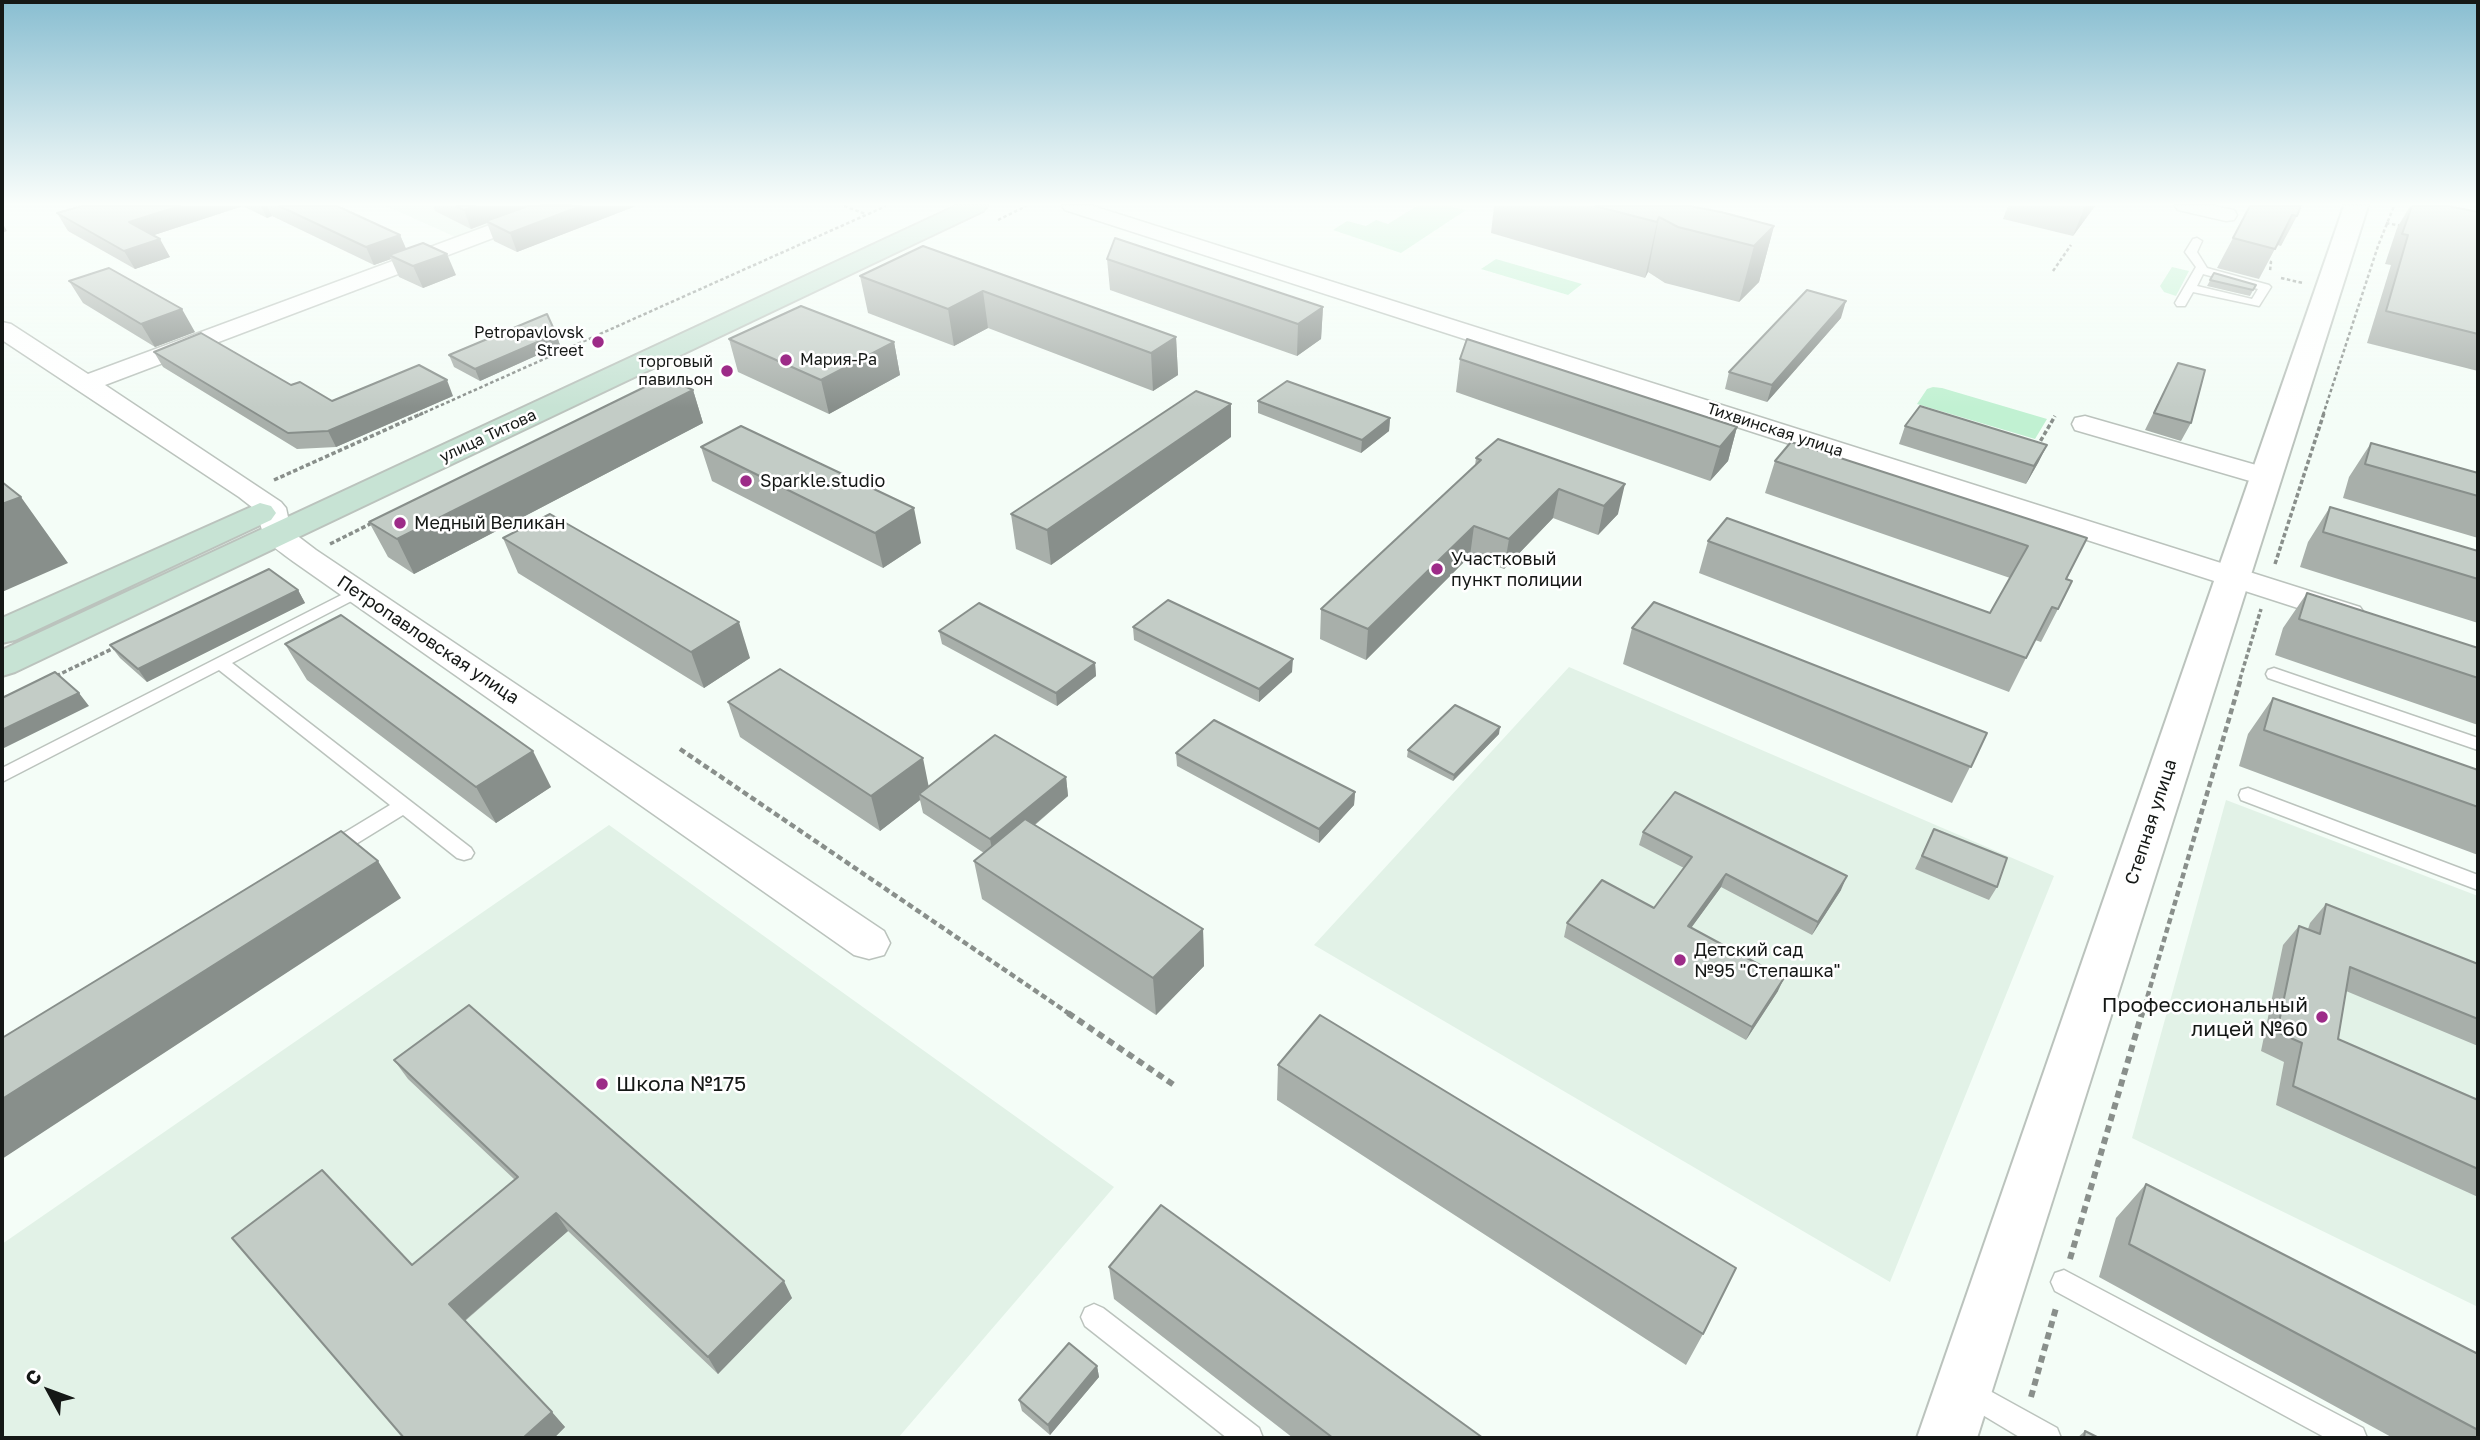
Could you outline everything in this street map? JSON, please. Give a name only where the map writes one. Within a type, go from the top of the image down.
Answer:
[{"type":"main road","name":"улица Титова","points":[[2,632],[787,273]]},
{"type":"main road","name":"улица Титова","points":[[2,664],[266,511],[819,273]]},
{"type":"street","points":[[84,384],[380,273]]},
{"type":"street","name":"Тихвинская улица","points":[[1283,273],[2373,621]]},
{"type":"street","name":"Степная улица","points":[[1947,1438],[2250,582],[2267,477],[2334,273]]},
{"type":"street","name":"Петропавловская улица","points":[[2,330],[266,511],[359,591],[869,943]]},
{"type":"street","points":[[2085,424],[2267,477]]},
{"type":"lane","points":[[2181,303],[2198,273]]},
{"type":"lane","points":[[2190,288],[2255,303],[2265,287],[2212,273]]},
{"type":"lane","points":[[2,776],[359,591]]},
{"type":"lane","points":[[221,663],[464,853]]},
{"type":"lane","points":[[2274,674],[2478,744]]},
{"type":"lane","points":[[2248,795],[2478,883]]},
{"type":"lane","points":[[309,864],[403,806]]},
{"type":"lane","points":[[2064,1282],[2353,1438]]},
{"type":"lane","points":[[1094,1317],[1249,1438]]},
{"type":"lane","points":[[1964,1390],[2047,1438]]},
{"type":"path","points":[[266,511],[748,273]]},
{"type":"path","points":[[2023,1424],[2064,1282],[2250,582],[2367,273]]},
{"type":"path","points":[[2033,454],[2055,416]]},
{"type":"path","points":[[680,749],[1174,1085]]},
{"type":"shaded area","name":"Детский сад №95 \"Степашка\"","points":[[1569,667],[2054,876],[1890,1282],[1314,945]]},
{"type":"shaded area","name":"Профессиональный лицей №60","points":[[2226,800],[2478,896],[2478,1307],[2132,1138]]},
{"type":"shaded area","name":"Школа №175","points":[[609,825],[1114,1187],[898,1438],[2,1438],[2,1244]]},
{"type":"green space","points":[[1495,273],[1545,273],[1582,284],[1568,295]]},
{"type":"green space","points":[[2168,273],[2188,273],[2176,296],[2164,292],[2160,286]]},
{"type":"green space","points":[[1933,387],[2047,419],[2035,439],[1917,404],[1927,389]]},
{"type":"building","points":[[93,273],[118,273],[182,309],[141,324],[69,281]]},
{"type":"building","points":[[866,273],[999,273],[1176,337],[1151,353],[983,291],[948,309],[860,276]]},
{"type":"building","points":[[1149,273],[1221,273],[1323,307],[1298,324]]},
{"type":"building","points":[[2215,273],[2256,285],[2253,290],[2210,280]]},
{"type":"building","points":[[2397,273],[2478,273],[2478,334],[2386,311]]},
{"type":"building","points":[[1807,290],[1846,301],[1772,385],[1729,372]]},
{"type":"building","points":[[801,306],[894,342],[821,380],[729,339]]},
{"type":"building","points":[[547,314],[556,334],[475,369],[449,355]]},
{"type":"building","points":[[201,333],[291,385],[300,382],[332,401],[419,365],[447,380],[328,431],[288,433],[154,352]]},
{"type":"building","points":[[1467,339],[1737,427],[1720,447],[1460,359]]},
{"type":"building","points":[[2178,363],[2205,370],[2191,423],[2154,413]]},
{"type":"building","points":[[665,377],[693,390],[397,539],[369,522]]},
{"type":"building","points":[[1287,381],[1390,418],[1362,440],[1258,401]]},
{"type":"building","points":[[1196,391],[1231,404],[1047,530],[1011,514]]},
{"type":"building","points":[[1920,406],[2047,445],[2034,466],[1905,426]]},
{"type":"building","points":[[741,426],[914,508],[875,533],[701,447]]},
{"type":"building","points":[[1498,439],[1625,484],[1604,506],[1559,489],[1509,539],[1474,526],[1368,629],[1321,609],[1481,460],[1476,458]]},
{"type":"building","points":[[1791,442],[2087,538],[2066,579],[2072,581],[2058,609],[2052,607],[2026,658],[1708,541],[1727,518],[1990,613],[2028,546],[1775,461]]},
{"type":"building","points":[[2371,443],[2478,473],[2478,496],[2365,464]]},
{"type":"building","points":[[2,482],[21,497],[2,504]]},
{"type":"building","points":[[2330,507],[2478,551],[2478,579],[2323,532]]},
{"type":"building","points":[[550,514],[739,622],[691,652],[503,538]]},
{"type":"building","points":[[269,569],[298,590],[138,669],[110,645]]},
{"type":"building","points":[[2307,593],[2478,648],[2478,678],[2299,619]]},
{"type":"building","points":[[1168,600],[1293,659],[1259,689],[1133,627]]},
{"type":"building","points":[[1654,602],[1987,733],[1971,767],[1632,628]]},
{"type":"building","points":[[979,603],[1095,663],[1056,693],[939,631]]},
{"type":"building","points":[[341,615],[533,751],[476,787],[285,644]]},
{"type":"building","points":[[780,669],[923,758],[871,796],[728,702]]},
{"type":"building","points":[[55,672],[79,693],[2,730],[2,698]]},
{"type":"building","points":[[2273,698],[2478,770],[2478,807],[2264,730]]},
{"type":"building","points":[[1455,705],[1500,727],[1454,775],[1408,750]]},
{"type":"building","points":[[1214,720],[1355,792],[1319,829],[1176,753]]},
{"type":"building","points":[[995,735],[1066,777],[990,839],[919,794]]},
{"type":"building","points":[[1675,792],[1847,876],[1818,922],[1726,874],[1688,926],[1784,978],[1752,1027],[1567,923],[1602,880],[1654,908],[1692,857],[1643,832]]},
{"type":"building","points":[[1025,819],[1203,929],[1153,978],[974,861]]},
{"type":"building","points":[[1934,829],[2007,858],[1997,887],[1922,856]]},
{"type":"building","points":[[341,831],[378,861],[2,1099],[2,1038]]},
{"type":"building","points":[[2326,904],[2478,964],[2478,1019],[2350,967],[2338,1039],[2478,1100],[2478,1169],[2293,1086],[2302,1043],[2277,1032],[2299,926],[2320,934]]},
{"type":"building","points":[[469,1005],[784,1281],[708,1357],[556,1213],[449,1304],[552,1412],[523,1438],[404,1438],[232,1238],[322,1170],[412,1265],[518,1177],[394,1060]]},
{"type":"building","points":[[1320,1015],[1736,1268],[1703,1334],[1278,1065]]},
{"type":"building","points":[[2146,1184],[2478,1354],[2478,1430],[2129,1244]]},
{"type":"building","points":[[1161,1205],[1483,1438],[1333,1438],[1109,1267]]},
{"type":"building","points":[[1069,1343],[1097,1366],[1048,1425],[1019,1400]]},
{"type":"building","points":[[2085,1431],[2099,1438],[2084,1438]]},
{"type":"place","name":"Petropavlovsk Street","points":[[598,342]]},
{"type":"place","name":"Мария-Ра","points":[[786,360]]},
{"type":"place","name":"торговый павильон","points":[[727,371]]},
{"type":"place","name":"Sparkle.studio","points":[[746,481]]},
{"type":"place","name":"Медный Великан","points":[[400,523]]},
{"type":"place","name":"Участковый пункт полиции","points":[[1437,569]]},
{"type":"place","name":"Детский сад №95 \"Степашка\"","points":[[1680,960]]},
{"type":"place","name":"Профессиональный лицей №60","points":[[2322,1017]]},
{"type":"place","name":"Школа №175","points":[[602,1084]]}]
